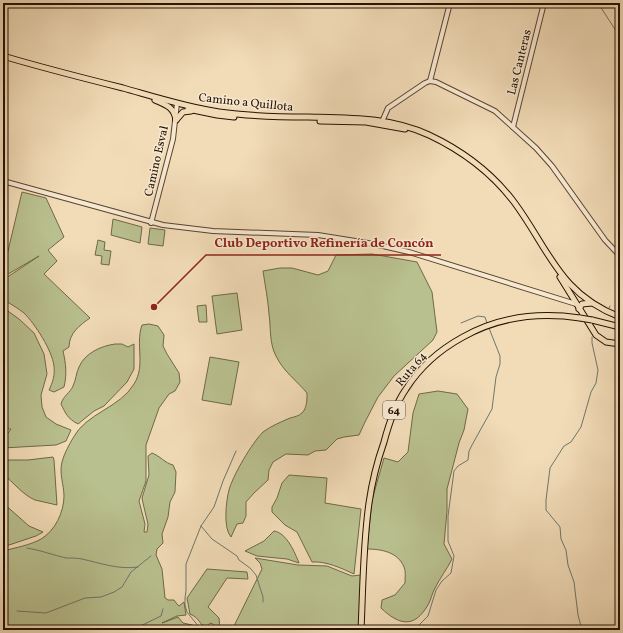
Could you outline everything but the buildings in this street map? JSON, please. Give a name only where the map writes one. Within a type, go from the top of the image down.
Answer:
[{"type":"main road","name":"Camino a Quillota","points":[[3,56],[199,112],[245,118],[381,122]]},
{"type":"main road","name":"Camino a Quillota","points":[[32,64],[155,100],[206,110],[243,114],[300,117],[359,118],[410,127],[436,139],[468,157],[497,182],[517,206],[550,259]]},
{"type":"main road","points":[[155,100],[171,108],[176,120]]},
{"type":"main road","points":[[176,120],[183,112],[199,112]]},
{"type":"main road","points":[[550,259],[568,283],[592,303],[606,311],[620,316]]},
{"type":"main road","points":[[550,259],[593,330],[606,342],[620,344]]},
{"type":"main road","points":[[578,307],[582,304],[592,303]]},
{"type":"main road","name":"Ruta 64","points":[[361,630],[366,529],[371,491],[390,420],[397,404],[410,382],[428,362],[449,345],[491,324],[515,318],[555,315],[592,320],[619,326]]},
{"type":"street","points":[[430,82],[450,3]]},
{"type":"street","name":"Las Canteras","points":[[513,127],[544,3]]},
{"type":"street","points":[[381,122],[387,110],[391,106],[430,82],[436,82],[489,108],[513,127],[549,162],[605,240],[620,256]]},
{"type":"street","name":"Camino Esval","points":[[151,223],[173,139],[177,105]]},
{"type":"street","points":[[3,180],[151,223],[186,229],[213,231],[318,235],[374,244],[409,252],[578,307]]},
{"type":"green space","points":[[22,192],[46,198],[64,237],[48,250],[57,261],[44,274],[90,318],[76,330],[69,342],[69,347],[63,351],[66,378],[64,387],[54,392],[49,390],[52,384],[54,366],[47,345],[38,330],[24,313],[3,299],[3,280],[39,256],[3,277]]},
{"type":"green space","points":[[113,219],[142,227],[140,243],[111,235]]},
{"type":"green space","points":[[150,228],[165,230],[163,246],[148,244]]},
{"type":"green space","points":[[98,240],[105,242],[104,250],[111,251],[109,265],[101,264],[102,256],[95,255]]},
{"type":"green space","points":[[372,254],[417,262],[432,292],[437,332],[433,340],[394,376],[378,397],[359,435],[337,439],[326,450],[315,451],[308,455],[286,454],[273,462],[269,470],[268,480],[246,502],[246,516],[243,523],[237,524],[231,537],[228,533],[226,521],[229,490],[248,451],[263,432],[276,424],[301,414],[305,409],[307,401],[307,393],[282,366],[274,351],[271,340],[268,303],[263,271],[280,268],[292,268],[318,275],[328,271],[336,255]]},
{"type":"green space","points":[[237,293],[242,330],[217,334],[212,296]]},
{"type":"green space","points":[[206,305],[207,322],[199,322],[197,306]]},
{"type":"green space","points":[[5,309],[19,319],[34,333],[44,354],[47,374],[41,395],[42,407],[46,417],[56,424],[71,430],[66,441],[56,445],[3,448],[3,438],[11,429],[3,429],[3,310]]},
{"type":"green space","points":[[149,324],[158,326],[164,335],[163,346],[179,373],[180,382],[175,391],[169,394],[159,408],[146,445],[146,481],[139,501],[145,524],[144,532],[147,532],[148,524],[142,498],[149,475],[148,456],[152,453],[167,463],[173,465],[176,472],[175,492],[170,502],[168,517],[162,534],[163,543],[157,549],[156,555],[162,569],[165,598],[168,600],[174,600],[179,606],[184,602],[186,615],[177,616],[162,623],[178,617],[183,623],[206,630],[3,630],[3,551],[27,545],[41,539],[46,536],[58,520],[64,502],[61,466],[67,450],[79,429],[86,422],[120,399],[134,384],[138,377],[140,362],[140,332],[142,325]]},
{"type":"green space","points":[[122,344],[128,347],[134,344],[134,369],[127,382],[104,406],[94,411],[78,424],[67,416],[61,404],[62,401],[72,388],[79,367],[85,358],[99,348]]},
{"type":"green space","points":[[210,357],[239,362],[231,405],[202,400]]},
{"type":"green space","points":[[438,391],[457,394],[468,409],[464,430],[459,443],[447,489],[444,544],[452,559],[437,584],[423,613],[412,621],[406,622],[394,618],[381,608],[382,600],[395,595],[405,583],[405,569],[398,558],[388,552],[367,549],[372,500],[384,458],[398,462],[408,452],[413,413],[419,394]]},
{"type":"green space","points":[[53,457],[57,505],[31,498],[22,492],[3,474],[3,460],[28,460]]},
{"type":"green space","points":[[289,475],[327,478],[325,503],[361,509],[354,574],[339,567],[312,562],[297,532],[285,525],[272,512],[272,507],[282,483]]},
{"type":"green space","points":[[3,503],[29,526],[43,532],[36,536],[3,547]]},
{"type":"green space","points":[[274,531],[283,535],[287,539],[299,563],[287,559],[257,556],[245,551],[264,541]]},
{"type":"green space","points":[[255,558],[298,565],[327,566],[352,576],[361,575],[359,630],[232,630],[262,569],[260,563]]},
{"type":"green space","points":[[207,569],[247,572],[248,579],[227,578],[208,607],[219,618],[220,630],[214,630],[213,624],[210,623],[207,628],[204,627],[196,617],[190,614],[187,598]]},
{"type":"waterway","points":[[598,3],[620,37]]},
{"type":"waterway","points":[[608,310],[610,306]]},
{"type":"waterway","points":[[461,323],[478,316],[485,317],[487,323]]},
{"type":"waterway","points":[[414,630],[428,616],[436,590],[442,581],[451,573],[454,556],[448,541],[448,516],[454,471],[458,466],[468,460],[469,451],[492,409],[500,356],[489,328]]},
{"type":"waterway","points":[[582,630],[578,615],[574,582],[568,565],[566,550],[561,539],[560,527],[546,510],[546,500],[550,468],[564,446],[571,442],[581,427],[591,392],[596,383],[598,370],[592,337]]},
{"type":"waterway","points":[[199,630],[199,627],[187,612],[185,605],[186,564],[201,526],[214,507],[236,451]]},
{"type":"waterway","points":[[201,526],[212,539],[237,556],[239,560],[250,568],[256,575],[263,597],[263,602]]},
{"type":"waterway","points":[[27,548],[66,558],[80,559],[117,567],[138,567]]},
{"type":"waterway","points":[[17,611],[46,613],[85,598],[101,597],[114,592],[122,587],[131,572],[151,556]]},
{"type":"waterway","points":[[132,630],[161,616],[163,609]]},
{"type":"place","name":"Club Deportivo Refinería de Concón","points":[[154,307]]}]
